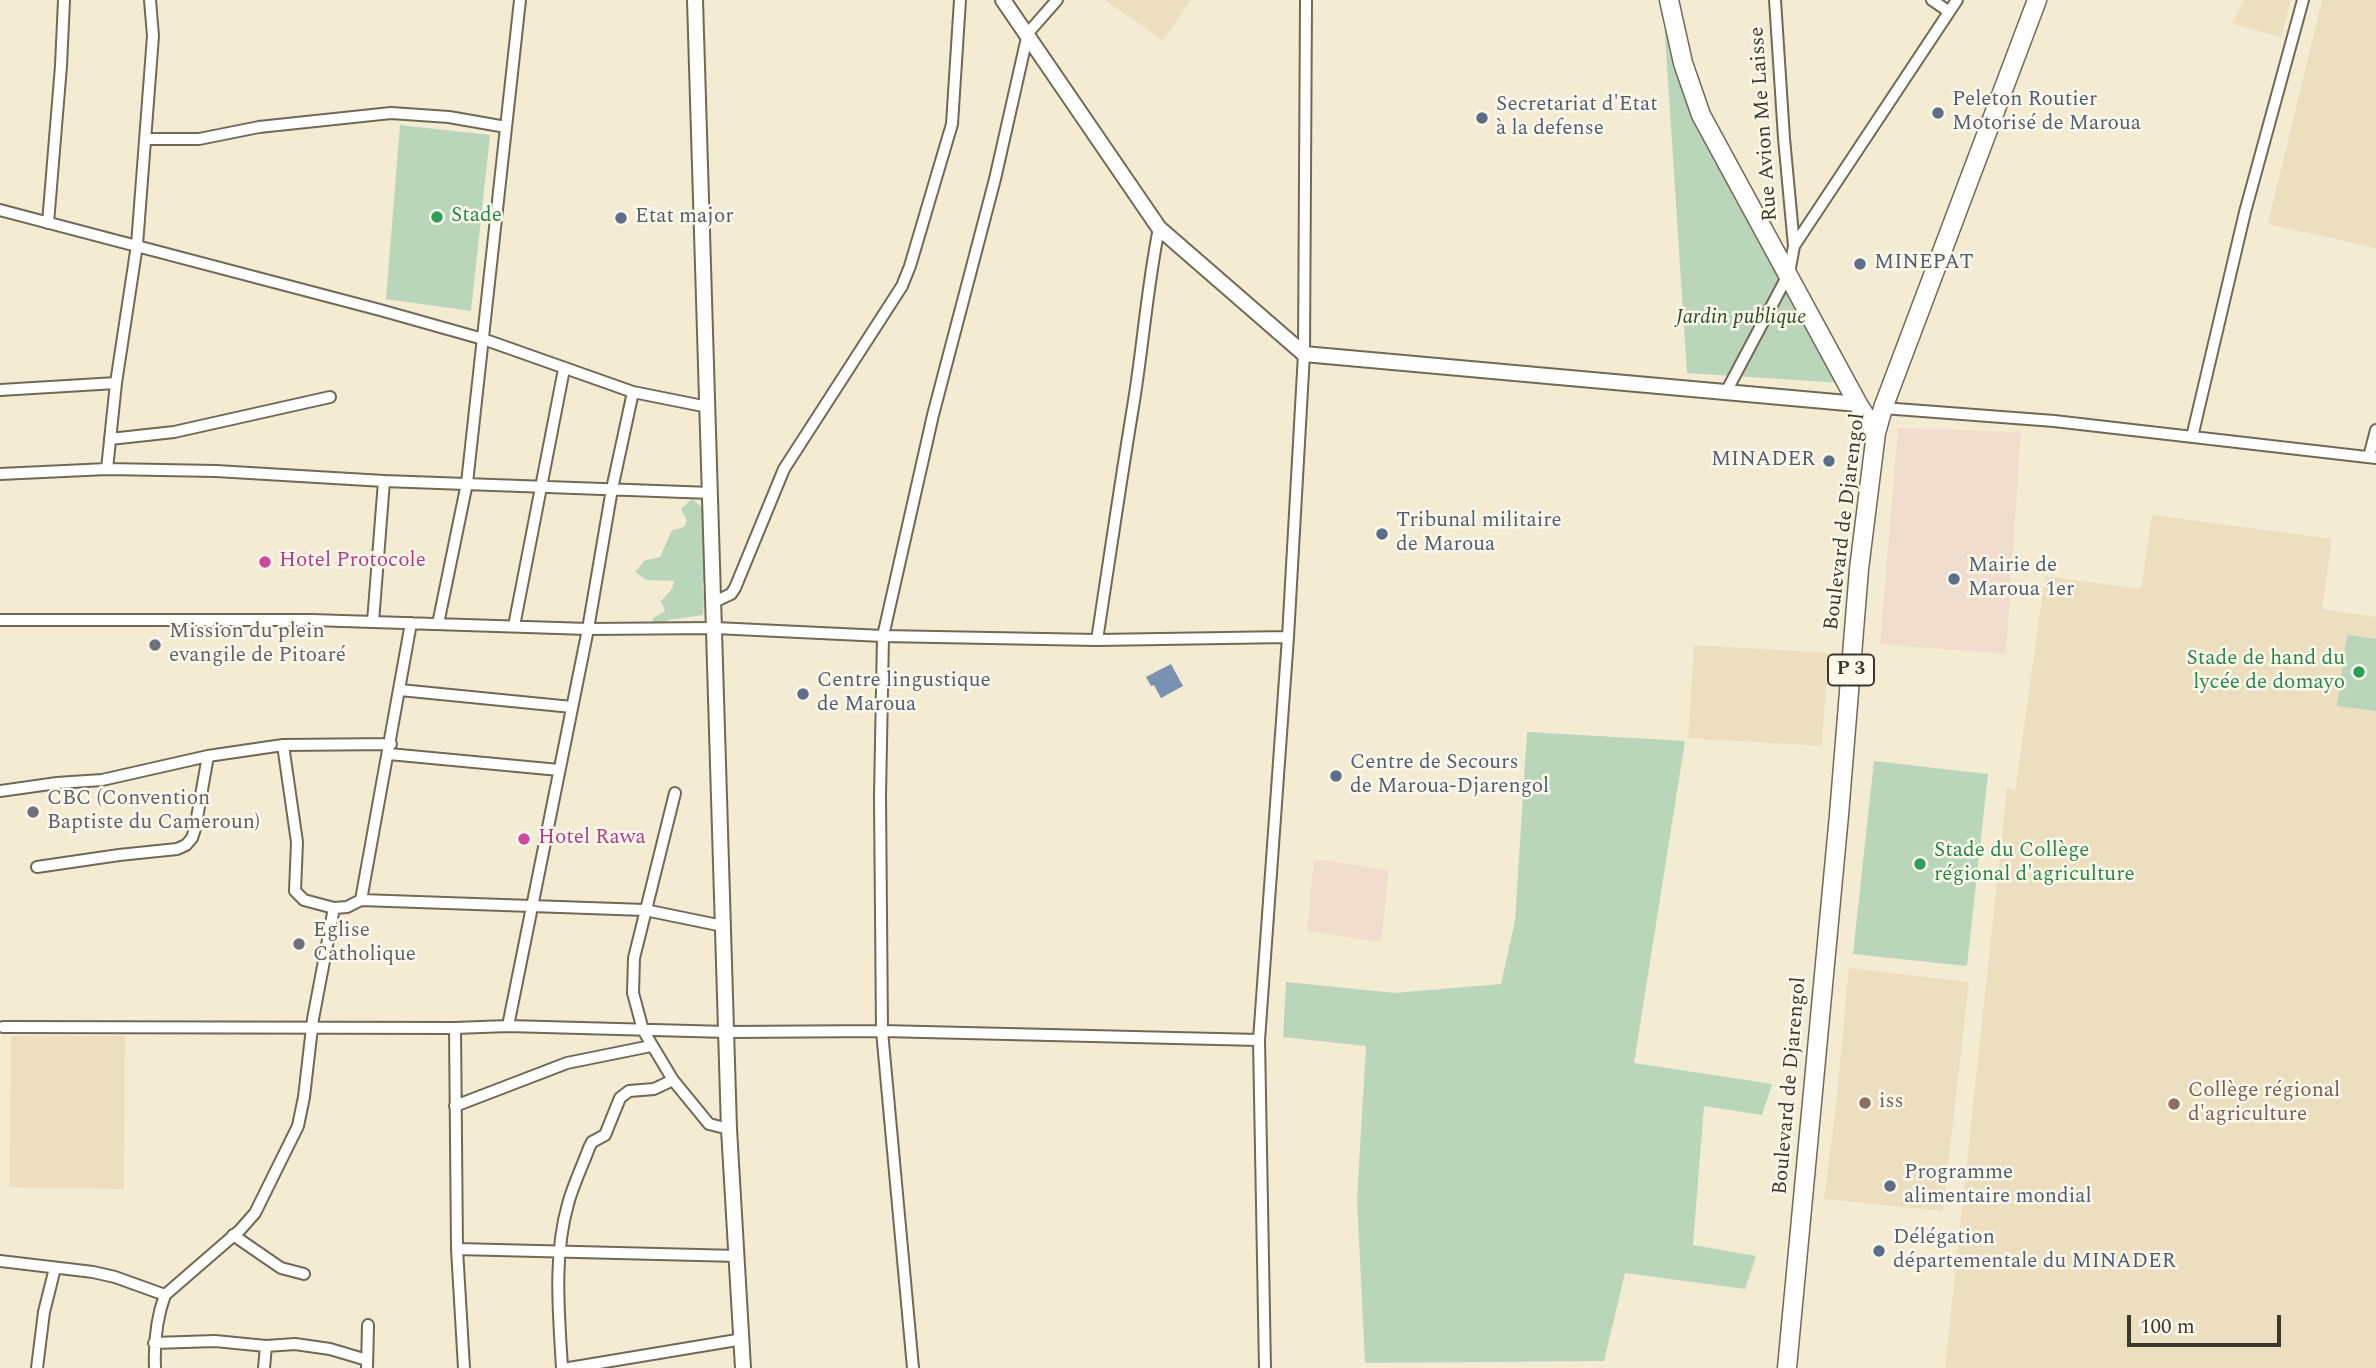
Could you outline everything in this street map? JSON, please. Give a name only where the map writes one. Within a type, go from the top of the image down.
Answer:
[{"type":"main road","points":[[1670,0],[1683,63],[1702,115],[1876,433]]},
{"type":"main road","name":"Boulevard de Djarengol","points":[[1787,1368],[1839,815],[1859,569],[1876,433],[1883,408],[2038,0]]},
{"type":"street","points":[[48,223],[64,0]]},
{"type":"street","points":[[107,469],[116,383],[136,245],[153,36],[150,0]]},
{"type":"street","points":[[438,624],[467,483],[520,0]]},
{"type":"street","points":[[695,0],[729,1129],[743,1368]]},
{"type":"street","points":[[714,602],[731,594],[735,588],[784,469],[902,286],[910,267],[952,124],[960,0]]},
{"type":"street","points":[[1003,0],[1159,228],[1304,354],[1858,404]]},
{"type":"street","points":[[913,1368],[882,1031],[880,796],[883,636],[933,415],[995,179],[1028,33],[1057,0]]},
{"type":"street","points":[[1265,1368],[1259,1040],[1288,637],[1304,354],[1306,0]]},
{"type":"street","name":"Rue Avion Me Laisse","points":[[1775,0],[1794,246]]},
{"type":"street","points":[[1932,0],[1948,11]]},
{"type":"street","points":[[1726,392],[1788,273],[1794,246],[1956,0]]},
{"type":"street","points":[[2192,437],[2245,212],[2303,0]]},
{"type":"street","points":[[145,139],[200,139],[259,127],[391,113],[449,117],[506,127]]},
{"type":"street","points":[[0,211],[483,339],[633,392],[708,407]]},
{"type":"street","points":[[1097,640],[1159,228]]},
{"type":"street","points":[[514,626],[564,369]]},
{"type":"street","points":[[0,390],[116,383]]},
{"type":"street","points":[[508,1026],[633,392]]},
{"type":"street","points":[[110,439],[174,432],[330,397]]},
{"type":"street","points":[[1883,408],[2054,421],[2373,458],[2376,429]]},
{"type":"street","points":[[0,474],[107,469],[216,471],[384,481],[711,493]]},
{"type":"street","points":[[373,622],[384,481]]},
{"type":"street","points":[[0,620],[373,622],[588,629],[715,628],[883,636],[1097,640],[1288,637]]},
{"type":"street","points":[[361,900],[411,623]]},
{"type":"street","points":[[400,690],[572,707]]},
{"type":"street","points":[[284,746],[297,842],[295,891],[304,900],[334,908],[347,907],[361,900],[645,910],[723,926]]},
{"type":"street","points":[[0,791],[102,780],[208,756],[284,746],[390,749],[559,770]]},
{"type":"street","points":[[37,867],[177,849],[186,845],[195,829],[208,756]]},
{"type":"street","points":[[675,793],[645,910],[635,958],[633,993],[643,1030],[673,1080],[709,1124],[729,1129]]},
{"type":"street","points":[[155,1368],[154,1343],[159,1310],[165,1295],[255,1213],[298,1126],[312,1027],[334,908]]},
{"type":"street","points":[[3,1027],[508,1026],[1259,1040]]},
{"type":"street","points":[[455,1028],[457,1249],[464,1368]]},
{"type":"street","points":[[455,1106],[567,1063],[652,1046]]},
{"type":"street","points":[[562,1368],[560,1251],[568,1205],[589,1148],[608,1131],[620,1098],[629,1091],[654,1089],[673,1080]]},
{"type":"street","points":[[233,1235],[281,1268],[304,1274]]},
{"type":"street","points":[[457,1249],[738,1255]]},
{"type":"street","points":[[0,1261],[93,1272],[165,1295]]},
{"type":"street","points":[[37,1368],[44,1312],[55,1268]]},
{"type":"street","points":[[154,1343],[215,1341],[266,1346],[295,1344],[319,1347],[367,1364],[368,1325]]},
{"type":"street","points":[[569,1368],[743,1339]]},
{"type":"street","points":[[264,1368],[266,1346]]},
{"type":"shaded area","points":[[1105,0],[1191,0],[1163,41]]},
{"type":"shaded area","points":[[2244,0],[2291,0],[2281,37],[2232,24]]},
{"type":"shaded area","points":[[2322,0],[2376,0],[2376,248],[2268,224]]},
{"type":"shaded area","name":"Mairie de Maroua 1er","points":[[1898,428],[2021,432],[2006,654],[1880,644]]},
{"type":"shaded area","name":"Collège régional d'agriculture","points":[[2152,515],[2332,539],[2322,609],[2376,617],[2376,1368],[1945,1368],[2007,787],[2015,792],[2045,576],[2141,589]]},
{"type":"shaded area","points":[[1694,645],[1828,653],[1822,746],[1688,738]]},
{"type":"shaded area","points":[[1314,859],[1389,870],[1381,942],[1307,931]]},
{"type":"shaded area","points":[[1849,968],[1969,982],[1943,1211],[1824,1199]]},
{"type":"shaded area","points":[[11,1036],[125,1036],[124,1189],[9,1187]]},
{"type":"green space","name":"Jardin publique","points":[[1663,4],[1696,119],[1842,383],[1687,373]]},
{"type":"green space","name":"Stade","points":[[400,125],[490,135],[471,311],[386,299]]},
{"type":"green space","points":[[692,499],[711,515],[713,566],[702,584],[703,615],[668,620],[659,628],[652,619],[665,611],[661,601],[672,589],[674,581],[646,580],[635,572],[644,561],[660,557],[672,530],[684,527],[687,520],[681,509]]},
{"type":"green space","name":"Stade de hand du lycée de domayo","points":[[2347,635],[2376,639],[2376,711],[2337,706]]},
{"type":"green space","points":[[1527,732],[1685,741],[1634,1063],[1772,1084],[1762,1115],[1704,1106],[1693,1245],[1756,1256],[1745,1289],[1625,1273],[1604,1361],[1365,1363],[1357,1199],[1366,1046],[1283,1037],[1286,982],[1395,993],[1501,984],[1515,921]]},
{"type":"green space","name":"Stade du Collège régional d'agriculture","points":[[1874,761],[1988,774],[1967,966],[1853,954]]},
{"type":"water","points":[[1171,664],[1183,686],[1161,698],[1146,677]]},
{"type":"place","name":"Peleton Routier Motorisé de Maroua","points":[[1938,113]]},
{"type":"place","name":"Secretariat d'Etat à la defense","points":[[1482,118]]},
{"type":"place","name":"Stade","points":[[437,217]]},
{"type":"place","name":"Etat major","points":[[621,218]]},
{"type":"place","name":"MINEPAT","points":[[1860,264]]},
{"type":"place","name":"MINADER","points":[[1829,461]]},
{"type":"place","name":"Tribunal militaire de Maroua","points":[[1382,534]]},
{"type":"place","name":"Hotel Protocole","points":[[265,562]]},
{"type":"place","name":"Mairie de Maroua 1er","points":[[1954,579]]},
{"type":"place","name":"Mission du plein evangile de Pitoaré","points":[[155,645]]},
{"type":"place","name":"Stade de hand du lycée de domayo","points":[[2359,672]]},
{"type":"place","name":"Centre lingustique de Maroua","points":[[803,694]]},
{"type":"place","name":"Centre de Secours de Maroua-Djarengol","points":[[1336,776]]},
{"type":"place","name":"CBC (Convention Baptiste du Cameroun)","points":[[33,812]]},
{"type":"place","name":"Hotel Rawa","points":[[524,839]]},
{"type":"place","name":"Stade du Collège régional d'agriculture","points":[[1920,864]]},
{"type":"place","name":"Eglise Catholique","points":[[299,944]]},
{"type":"place","name":"iss","points":[[1865,1103]]},
{"type":"place","name":"Collège régional d'agriculture","points":[[2174,1104]]},
{"type":"place","name":"Programme alimentaire mondial","points":[[1890,1186]]},
{"type":"place","name":"Délégation départementale du MINADER","points":[[1879,1251]]}]
